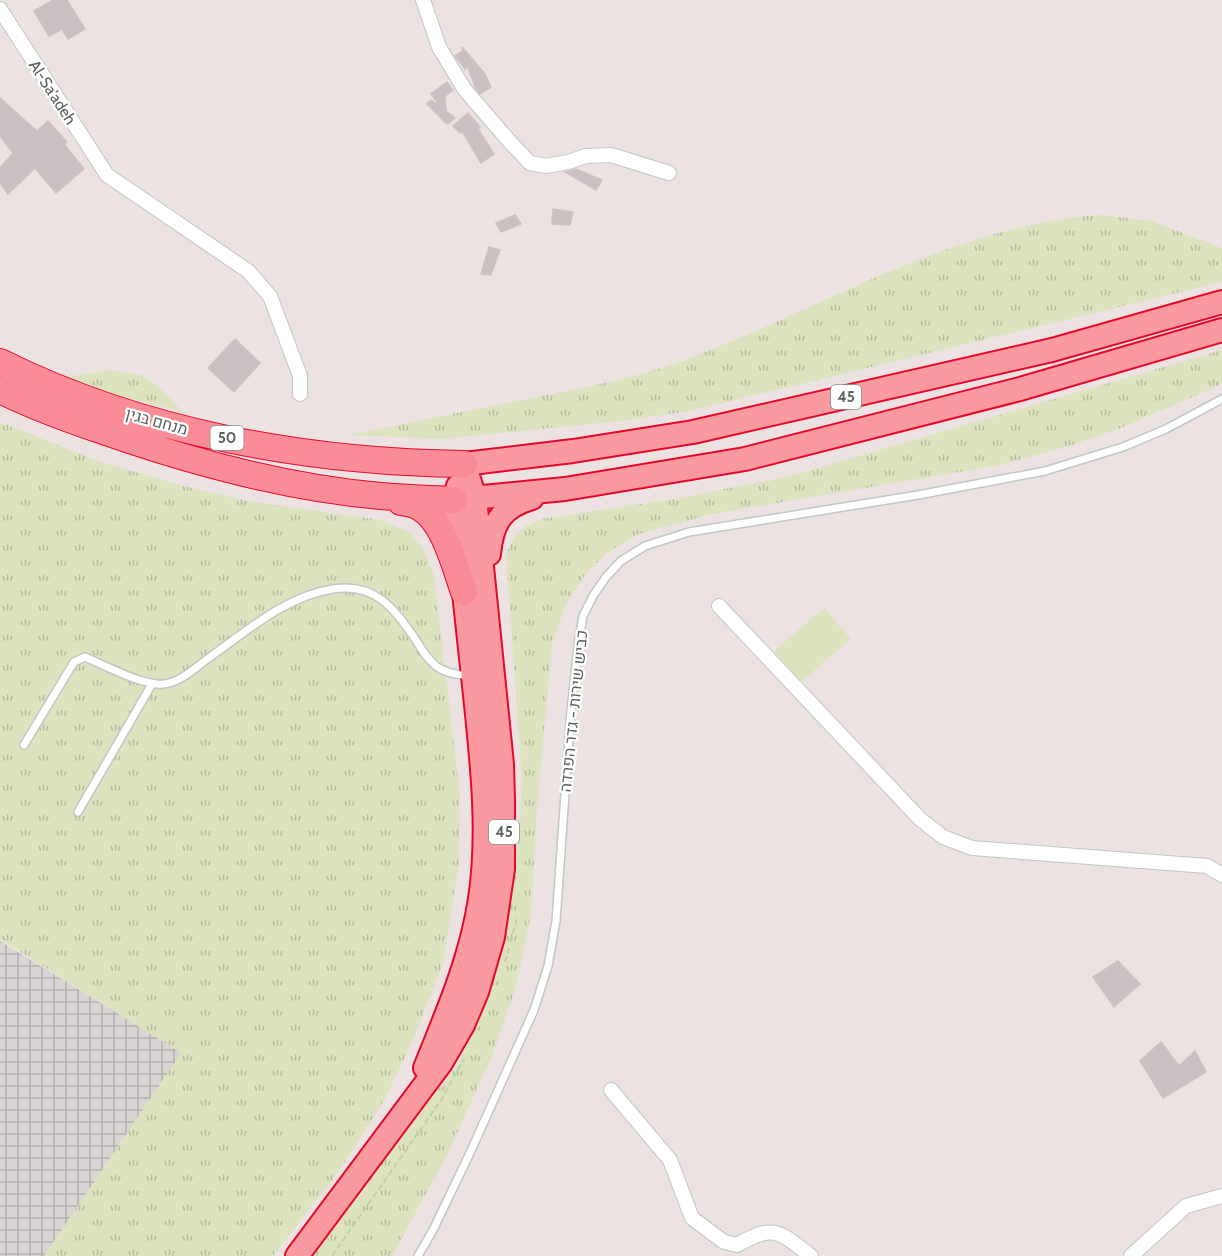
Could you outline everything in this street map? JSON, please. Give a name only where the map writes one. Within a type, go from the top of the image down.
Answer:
[{"type":"highway","name":"45","points":[[297,1256],[436,1071],[463,1024],[477,992],[495,925],[503,869],[503,800],[475,597],[465,499],[464,464],[573,451],[714,428],[1052,350],[1222,302]]},
{"type":"highway","name":"45","points":[[465,499],[565,489],[745,459],[807,445],[1020,388],[1222,330]]},
{"type":"highway","name":"מנחם בגין","points":[[0,362],[66,392],[128,414],[245,442],[299,451],[406,463],[464,464]]},
{"type":"highway","name":"מנחם בגין","points":[[0,390],[57,415],[172,454],[242,473],[381,496],[465,499]]},
{"type":"highway","points":[[475,597],[493,527],[499,518],[517,502],[565,489]]},
{"type":"highway","points":[[381,496],[419,507],[432,517],[475,597]]},
{"type":"highway","name":"45","points":[[386,1137],[418,1083],[459,986],[476,921],[484,868],[484,832],[482,766],[472,676],[475,597]]},
{"type":"street","points":[[423,0],[439,47],[465,90],[530,163],[546,166],[586,156],[611,155],[669,173]]},
{"type":"street","name":"Al-Sa'adeh","points":[[0,9],[107,175],[248,271],[270,296],[300,375],[300,394]]},
{"type":"street","points":[[719,606],[920,819],[943,837],[972,848],[1207,866],[1222,875]]},
{"type":"street","points":[[611,1090],[670,1160],[692,1218],[724,1242],[737,1245],[758,1233],[780,1233],[811,1256]]},
{"type":"street","points":[[1131,1256],[1186,1206],[1222,1196]]},
{"type":"lane","name":"כביש שירות - גדר הפרדה","points":[[418,1256],[434,1230],[534,1010],[548,966],[556,921],[571,710],[583,616],[592,596],[621,561],[645,546],[689,532],[918,495],[1045,471],[1123,447],[1166,429],[1222,399]]},
{"type":"lane","points":[[24,744],[74,662],[85,657],[152,684],[174,682],[261,620],[299,599],[331,589],[353,587],[379,596],[398,614],[436,666],[457,675],[472,676]]},
{"type":"lane","points":[[78,812],[152,684]]},
{"type":"shaded area","points":[[0,941],[182,1053],[44,1256],[0,1256]]},
{"type":"green space","points":[[1101,215],[1151,221],[1222,248],[1222,282],[690,411],[629,420],[442,439],[350,435],[592,386],[646,372],[682,361],[939,252],[992,235],[1046,222]]},
{"type":"green space","points":[[1222,350],[1222,384],[1119,429],[1066,447],[995,466],[712,514],[639,534],[608,552],[584,576],[566,604],[552,644],[537,809],[531,915],[515,990],[492,1056],[447,1155],[392,1256],[313,1256],[458,1064],[483,1012],[502,954],[519,837],[522,778],[506,554],[519,532],[542,519],[674,499],[790,476]]},
{"type":"green space","points":[[110,370],[141,375],[158,386],[183,412],[122,397],[65,377]]},
{"type":"green space","points":[[0,422],[101,462],[188,487],[247,501],[381,520],[410,533],[423,549],[434,575],[460,797],[459,862],[443,964],[413,1040],[385,1099],[340,1170],[273,1256],[44,1256],[181,1053],[0,939]]},
{"type":"green space","points":[[824,608],[851,639],[801,682],[774,651]]},
{"type":"building","points":[[53,0],[67,0],[85,29],[68,39],[62,29],[49,36],[34,11]]},
{"type":"building","points":[[462,47],[485,74],[491,87],[480,94],[468,67],[465,69],[455,56],[463,51]]},
{"type":"building","points":[[447,82],[453,90],[445,96],[446,111],[455,118],[447,124],[427,104],[431,100],[441,107],[431,94]]},
{"type":"building","points":[[0,98],[37,131],[48,121],[67,142],[64,144],[84,169],[56,193],[35,168],[8,194],[0,183],[0,168],[13,153],[0,136]]},
{"type":"building","points":[[468,113],[480,127],[478,129],[494,154],[481,163],[462,131],[460,133],[453,126]]},
{"type":"building","points":[[576,169],[602,180],[596,190],[565,172]]},
{"type":"building","points":[[553,209],[573,212],[570,225],[552,224]]},
{"type":"building","points":[[515,215],[521,224],[501,232],[496,223]]},
{"type":"building","points":[[489,247],[500,250],[491,275],[481,274]]},
{"type":"building","points":[[235,339],[260,363],[234,392],[208,368]]},
{"type":"building","points":[[1118,961],[1140,984],[1114,1007],[1093,977]]},
{"type":"building","points":[[1161,1042],[1179,1066],[1195,1051],[1206,1072],[1163,1098],[1140,1061]]}]
